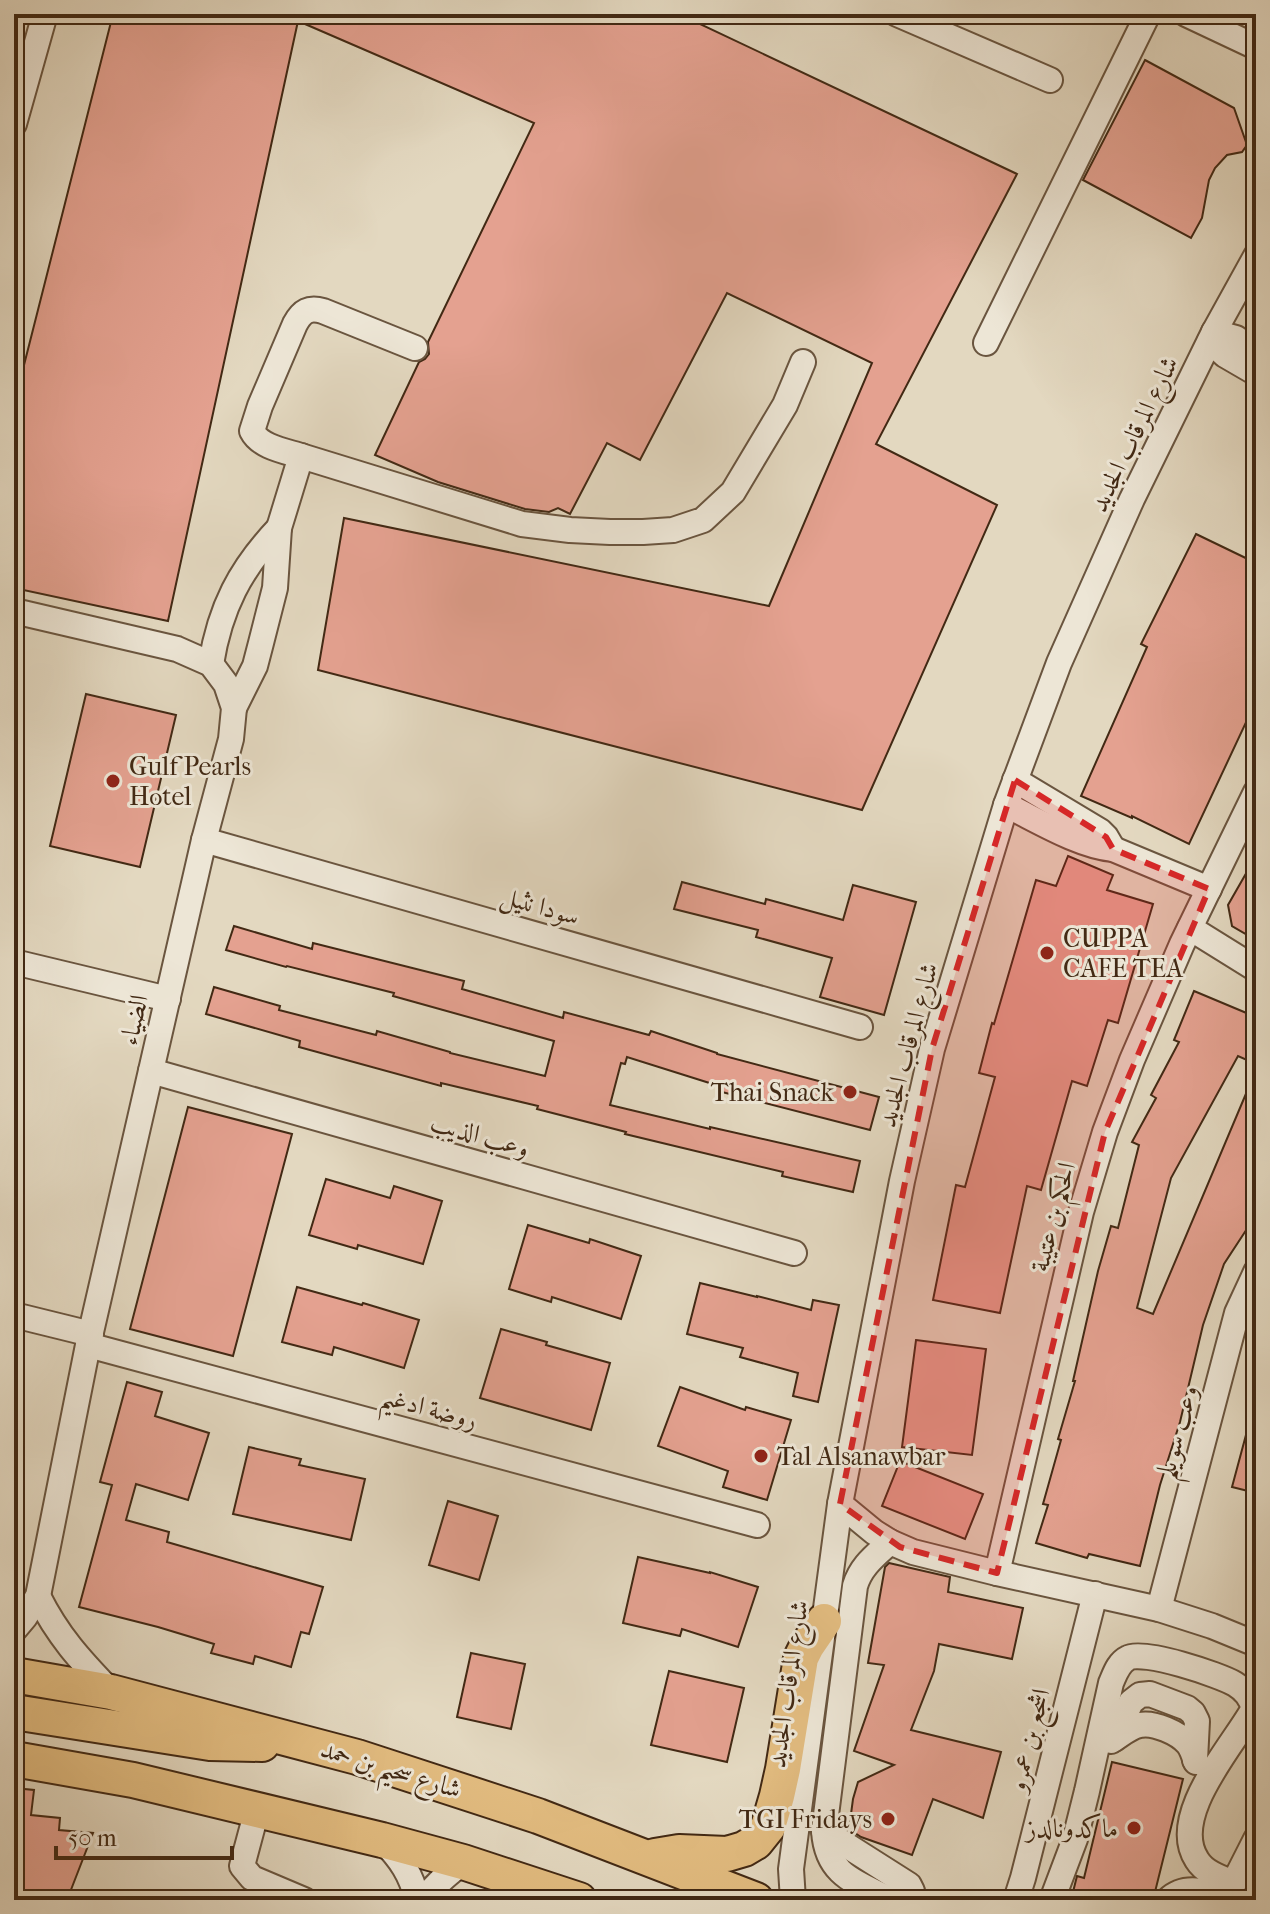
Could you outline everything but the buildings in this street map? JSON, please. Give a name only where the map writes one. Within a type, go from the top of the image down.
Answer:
[{"type":"highway","points":[[648,1857],[679,1852],[727,1854],[756,1842],[768,1827],[783,1769],[801,1658],[824,1621]]},
{"type":"highway","name":"شارع سحيم بن حمد","points":[[14,1675],[111,1692],[357,1757],[538,1816],[756,1900]]},
{"type":"highway","points":[[14,1712],[210,1743],[254,1745],[294,1740]]},
{"type":"highway","points":[[14,1759],[133,1780],[382,1840],[463,1862],[579,1900]]},
{"type":"street","points":[[14,124],[45,14]]},
{"type":"street","points":[[897,14],[1050,80]]},
{"type":"street","points":[[986,343],[1148,14]]},
{"type":"street","points":[[1186,14],[1256,47]]},
{"type":"street","name":"شارع المرقاب الجديد","points":[[793,1900],[791,1869],[840,1504],[902,1181],[932,1049],[1006,805],[1059,663],[1132,499],[1212,336],[1256,256]]},
{"type":"street","points":[[415,348],[323,311],[306,310],[300,315],[252,431],[259,441],[301,456],[522,524],[610,532],[673,530],[703,520],[733,492],[785,405],[803,362]]},
{"type":"street","points":[[1212,336],[1236,338],[1256,352]]},
{"type":"street","points":[[1212,336],[1225,355],[1256,373]]},
{"type":"street","points":[[234,708],[255,666],[275,588],[279,528],[301,456]]},
{"type":"street","points":[[211,664],[229,596],[259,548],[279,528]]},
{"type":"street","points":[[14,611],[177,649],[211,664],[226,684],[234,708]]},
{"type":"street","name":"الضياء","points":[[14,1630],[38,1596],[89,1340],[204,840],[231,739],[234,708]]},
{"type":"street","points":[[1015,780],[1100,831],[1113,849]]},
{"type":"street","name":"الحكم بن عتيبة","points":[[997,1573],[1081,1212],[1105,1132],[1132,1060],[1190,928],[1256,792]]},
{"type":"street","points":[[1006,805],[1092,845],[1113,849],[1209,889]]},
{"type":"street","name":"سودا نثيل","points":[[204,840],[860,1027]]},
{"type":"street","points":[[1190,928],[1256,969]]},
{"type":"street","points":[[14,962],[168,999]]},
{"type":"street","name":"وعب الذيب","points":[[151,1071],[794,1253]]},
{"type":"street","name":"وعب سويلم","points":[[1159,1609],[1237,1313],[1256,1272]]},
{"type":"street","name":"روضة ادغيم","points":[[14,1315],[89,1340],[757,1525]]},
{"type":"street","points":[[840,1504],[890,1542],[913,1552],[1159,1609],[1256,1644]]},
{"type":"street","points":[[890,1542],[869,1561],[855,1586],[824,1831],[825,1847],[841,1873],[891,1900]]},
{"type":"street","name":"اشجع بن عمرو","points":[[1018,1894],[1095,1594]]},
{"type":"street","points":[[38,1596],[68,1646],[111,1692]]},
{"type":"street","points":[[1052,1900],[1105,1745],[1111,1683],[1126,1658],[1137,1654],[1178,1663],[1233,1683],[1249,1695],[1254,1708],[1206,1782],[1194,1809],[1189,1841],[1169,1898]]},
{"type":"street","points":[[1105,1745],[1131,1702],[1140,1695],[1150,1694],[1193,1713],[1197,1721],[1195,1760],[1206,1782]]},
{"type":"street","points":[[257,1810],[242,1866],[252,1878],[304,1900]]},
{"type":"street","points":[[824,1831],[909,1885],[912,1900]]},
{"type":"street","points":[[1018,1894],[1075,1839]]},
{"type":"street","points":[[382,1840],[407,1870],[417,1900]]},
{"type":"street","points":[[1189,1841],[1197,1861],[1228,1894]]},
{"type":"street","points":[[1228,1894],[1256,1841]]},
{"type":"street","points":[[424,1900],[446,1875],[463,1862]]},
{"type":"street","points":[[1169,1898],[1189,1890],[1228,1894]]},
{"type":"highlighted area","points":[[1015,780],[1106,837],[1113,849],[1209,889],[1105,1132],[997,1573],[900,1547],[840,1504],[932,1049]]},
{"type":"place","name":"Gulf Pearls Hotel","points":[[113,781]]},
{"type":"place","name":"CUPPA CAFE TEA","points":[[1047,953]]},
{"type":"place","name":"Thai Snack","points":[[850,1092]]},
{"type":"place","name":"Tal Alsanawbar","points":[[761,1456]]},
{"type":"place","name":"TGI Fridays","points":[[888,1819]]},
{"type":"place","name":"ماكدونالدز","points":[[1134,1828]]}]
